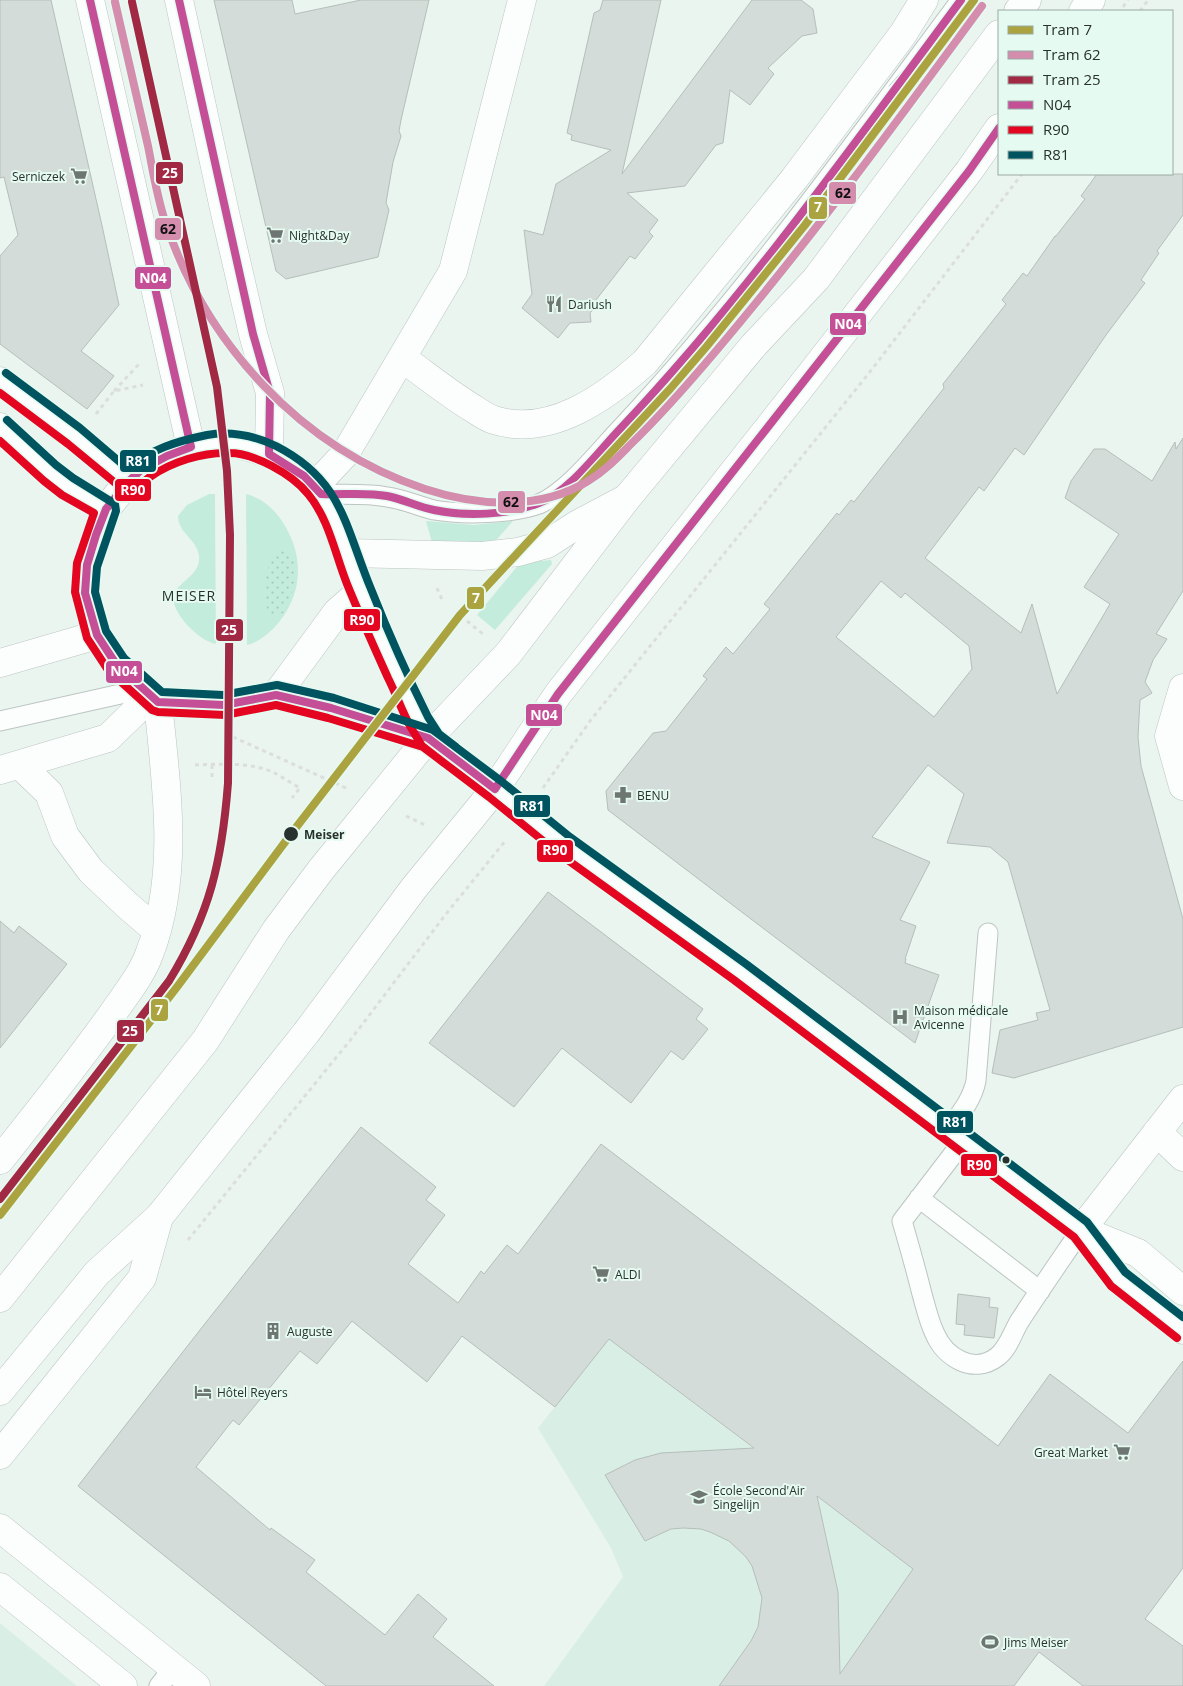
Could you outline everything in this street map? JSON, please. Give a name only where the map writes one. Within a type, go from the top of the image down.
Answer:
[{"type":"main road","points":[[90,0],[191,447]]},
{"type":"main road","points":[[179,0],[253,334],[270,393],[269,454]]},
{"type":"main road","points":[[318,490],[345,454],[454,271],[522,0]]},
{"type":"main road","points":[[402,358],[454,397],[493,420],[511,424],[538,424],[560,417],[594,401],[618,386],[645,362],[794,179],[903,34],[924,0]]},
{"type":"main road","points":[[1019,10],[1027,0]]},
{"type":"main road","points":[[0,1298],[205,1041],[276,930],[320,871],[428,738],[508,654],[627,498],[754,345],[816,279],[998,35]]},
{"type":"main road","points":[[0,1391],[96,1273],[159,1217],[306,1033],[414,888],[495,789],[558,694],[969,171],[998,129]]},
{"type":"main road","points":[[0,381],[74,436],[128,482]]},
{"type":"main road","points":[[0,427],[35,461],[67,486],[106,509]]},
{"type":"main road","points":[[428,738],[360,592],[335,524],[318,490],[297,470],[269,454],[235,443],[191,447],[167,456],[141,470],[128,482],[106,509],[87,565],[85,593],[97,635],[116,664],[151,696],[224,705],[276,695],[331,708],[428,738],[564,845],[740,972],[1081,1230],[1118,1279],[1183,1330]]},
{"type":"main road","points":[[346,553],[482,556],[518,552],[547,544],[578,524],[627,498]]},
{"type":"main road","points":[[276,695],[337,612],[360,592]]},
{"type":"main road","points":[[0,663],[97,635]]},
{"type":"main road","points":[[1183,688],[1169,736],[1183,786]]},
{"type":"main road","points":[[10,768],[108,738],[151,696]]},
{"type":"main road","points":[[0,1160],[95,1039],[140,974],[150,952],[164,898],[169,855],[168,804],[151,696]]},
{"type":"main road","points":[[49,793],[71,749]]},
{"type":"main road","points":[[10,768],[49,793],[64,836],[91,871],[156,930]]},
{"type":"main road","points":[[1081,1230],[1183,1099]]},
{"type":"main road","points":[[1157,1132],[1183,1157]]},
{"type":"main road","points":[[0,1455],[142,1278],[159,1217]]},
{"type":"main road","points":[[1081,1230],[1138,1253],[1183,1291]]},
{"type":"main road","points":[[0,1528],[166,1677],[196,1686]]},
{"type":"main road","points":[[0,1588],[123,1686]]},
{"type":"lane","points":[[318,490],[386,496],[432,509],[471,514],[519,509],[537,504],[562,491],[663,383],[708,331],[796,222],[961,0]]},
{"type":"lane","points":[[0,721],[151,696]]},
{"type":"lane","points":[[988,933],[974,1092],[966,1105],[956,1134],[919,1198],[902,1221],[930,1324],[938,1342],[960,1361],[972,1364],[982,1364],[998,1356],[1081,1230]]},
{"type":"lane","points":[[919,1198],[1040,1291]]},
{"type":"path","points":[[526,814],[590,722],[869,373],[1021,175]]},
{"type":"path","points":[[92,418],[143,359]]},
{"type":"path","points":[[114,392],[149,384]]},
{"type":"path","points":[[467,621],[485,636]]},
{"type":"path","points":[[185,1243],[352,1038],[452,907],[494,856],[231,736]]},
{"type":"path","points":[[188,765],[223,763],[249,766],[271,772],[300,788],[292,798]]},
{"type":"path","points":[[212,764],[212,777]]},
{"type":"shaded area","name":"École Second'Air Singelijn","points":[[609,1339],[913,1569],[832,1686],[544,1686],[623,1577],[611,1548],[538,1428]]},
{"type":"shaded area","points":[[0,1623],[77,1686],[0,1686]]},
{"type":"green space","points":[[209,494],[215,494],[216,644],[204,639],[187,625],[177,611],[174,600],[175,592],[198,566],[199,556],[195,545],[181,527],[178,516],[187,505]]},
{"type":"green space","points":[[246,494],[267,504],[282,521],[290,535],[298,563],[295,591],[283,617],[264,637],[247,645]]},
{"type":"green space","points":[[426,521],[474,525],[513,521],[490,547],[433,546]]},
{"type":"green space","points":[[282,551],[294,561],[295,578],[291,597],[285,611],[281,615],[275,616],[268,611],[266,603],[266,580],[272,558]]},
{"type":"green space","points":[[551,560],[552,564],[495,630],[477,615],[520,563]]},
{"type":"building","points":[[0,0],[51,0],[119,305],[81,351],[114,376],[87,409],[0,344],[0,256],[18,235],[4,177],[0,178]]},
{"type":"building","points":[[214,0],[292,0],[295,14],[361,0],[429,0],[401,120],[399,131],[401,136],[393,162],[386,203],[389,210],[378,257],[286,279],[276,271]]},
{"type":"building","points":[[603,0],[661,0],[622,174],[752,0],[801,0],[813,9],[817,33],[802,36],[768,68],[774,74],[750,105],[730,90],[723,143],[716,145],[685,186],[627,193],[658,220],[649,232],[653,236],[635,259],[630,256],[596,300],[599,303],[590,313],[591,322],[570,323],[558,338],[522,308],[532,294],[524,230],[543,235],[556,184],[611,150],[571,140],[572,135],[567,133],[594,13],[600,10]]},
{"type":"building","points":[[1183,174],[1183,215],[1157,251],[1159,253],[1141,280],[1145,283],[1106,335],[1024,455],[1015,448],[984,491],[979,487],[925,558],[1021,633],[1032,604],[1057,694],[1110,604],[1084,587],[1119,534],[1065,498],[1071,481],[1094,449],[1105,449],[1152,481],[1175,442],[1176,449],[1183,438],[1183,591],[1156,634],[1167,639],[1153,660],[1145,682],[1152,693],[1140,700],[1138,737],[1141,766],[1183,919],[1183,1027],[1014,1078],[992,1073],[1000,1030],[1038,1020],[1036,1013],[1050,1010],[1008,862],[990,847],[947,843],[964,794],[928,765],[872,837],[930,862],[900,920],[916,926],[905,963],[939,975],[915,1043],[608,810],[606,791],[653,733],[666,731],[707,679],[703,676],[726,647],[733,654],[770,609],[764,604],[837,513],[839,515],[851,500],[854,502],[944,388],[943,384],[1006,304],[1002,300],[1023,273],[1027,276],[1055,236],[1085,199],[1081,196],[1096,175]],"holes":[[[881,581],[901,598],[905,593],[969,646],[972,669],[934,717],[836,637]]]},
{"type":"building","points":[[548,892],[703,1009],[696,1019],[708,1029],[683,1060],[671,1051],[631,1103],[562,1048],[514,1107],[429,1043]]},
{"type":"building","points":[[0,921],[14,933],[19,926],[67,964],[0,1048]]},
{"type":"building","points":[[361,1127],[436,1187],[426,1200],[445,1215],[408,1264],[458,1303],[481,1271],[484,1274],[507,1245],[518,1254],[601,1144],[998,1446],[1050,1374],[1128,1433],[1183,1361],[1183,1568],[1145,1619],[1183,1646],[1183,1686],[1083,1686],[1039,1652],[1014,1686],[719,1686],[751,1641],[758,1627],[762,1598],[752,1566],[746,1557],[729,1541],[701,1529],[671,1529],[645,1541],[605,1475],[635,1460],[661,1453],[754,1448],[609,1339],[555,1407],[462,1336],[427,1382],[352,1321],[317,1364],[300,1351],[239,1425],[233,1420],[196,1467],[270,1530],[271,1528],[315,1560],[306,1572],[385,1635],[418,1594],[447,1619],[433,1637],[494,1686],[326,1686],[78,1486]],"holes":[[[817,1496],[913,1569],[840,1674],[838,1592]]]},
{"type":"building","points":[[958,1294],[990,1298],[989,1307],[998,1308],[994,1338],[964,1335],[965,1325],[956,1324]]},
{"type":"tram line","points":[[889,86],[938,31],[970,0]]},
{"type":"tram line","name":"7","points":[[0,1215],[177,987],[291,834],[460,615],[670,389],[707,346],[805,225],[974,0]]},
{"type":"tram line","name":"62","points":[[115,2],[157,193],[165,221],[183,266],[205,309],[233,349],[264,386],[299,419],[338,447],[380,471],[445,495],[487,502],[508,503],[550,497],[569,491],[588,481],[611,464],[675,399],[751,309],[819,224],[982,6]]},
{"type":"tram line","name":"25","points":[[0,1199],[169,981],[195,933],[212,886],[218,862],[225,811],[228,783],[230,535],[227,471],[217,387],[132,2]]},
{"type":"transit line","name":"N04","points":[[90,0],[191,447],[167,456],[141,470],[128,482],[106,509],[87,565],[85,593],[97,635],[116,664],[158,702],[224,705],[276,695],[331,708],[428,738],[495,789],[558,694],[969,171],[998,129]]},
{"type":"transit line","name":"N04","points":[[179,0],[253,334],[270,393],[269,454],[304,476],[321,494],[363,494],[393,497],[422,507],[460,514],[487,514],[514,510],[539,503],[561,490],[582,471],[711,327],[755,274],[961,0]]},
{"type":"transit line","name":"R81","points":[[6,373],[80,428],[128,469],[146,456],[165,447],[186,440],[216,434],[234,434],[259,439],[276,446],[298,459],[329,490],[339,507],[384,621],[420,701],[439,734],[456,747]]},
{"type":"transit line","name":"R90","points":[[0,393],[68,444],[125,491],[135,489],[158,472],[177,463],[198,456],[219,453],[239,454],[261,461],[283,472],[301,486],[321,514],[352,596],[410,726],[422,746],[444,763]]},
{"type":"transit line","name":"R81","points":[[7,420],[56,465],[115,504],[116,511],[97,567],[95,592],[106,631],[124,658],[162,692],[223,695],[277,685],[334,698],[433,730],[501,781],[570,837],[746,964],[1087,1222],[1125,1272],[1183,1317]]},
{"type":"transit line","name":"R90","points":[[0,441],[62,495],[94,513],[77,563],[75,592],[87,638],[108,670],[152,710],[158,712],[225,715],[276,705],[328,718],[423,747],[558,853],[734,980],[1074,1237],[1111,1286],[1177,1338]]},
{"type":"place","name":"Serniczek","points":[[79,176]]},
{"type":"place","name":"Night&Day","points":[[275,235]]},
{"type":"place","name":"Dariush","points":[[554,304]]},
{"type":"place","name":"BENU","points":[[623,795]]},
{"type":"place","name":"Meiser","points":[[291,834]]},
{"type":"place","name":"Maison médicale Avicenne","points":[[900,1017]]},
{"type":"place","name":"ALDI","points":[[601,1274]]},
{"type":"place","name":"Auguste","points":[[273,1331]]},
{"type":"place","name":"Hôtel Reyers","points":[[203,1392]]},
{"type":"place","name":"Great Market","points":[[1122,1452]]},
{"type":"place","name":"École Second'Air Singelijn","points":[[699,1497]]},
{"type":"place","name":"Jims Meiser","points":[[990,1642]]},
{"type":"district","name":"MEISER","points":[[189,595]]}]
